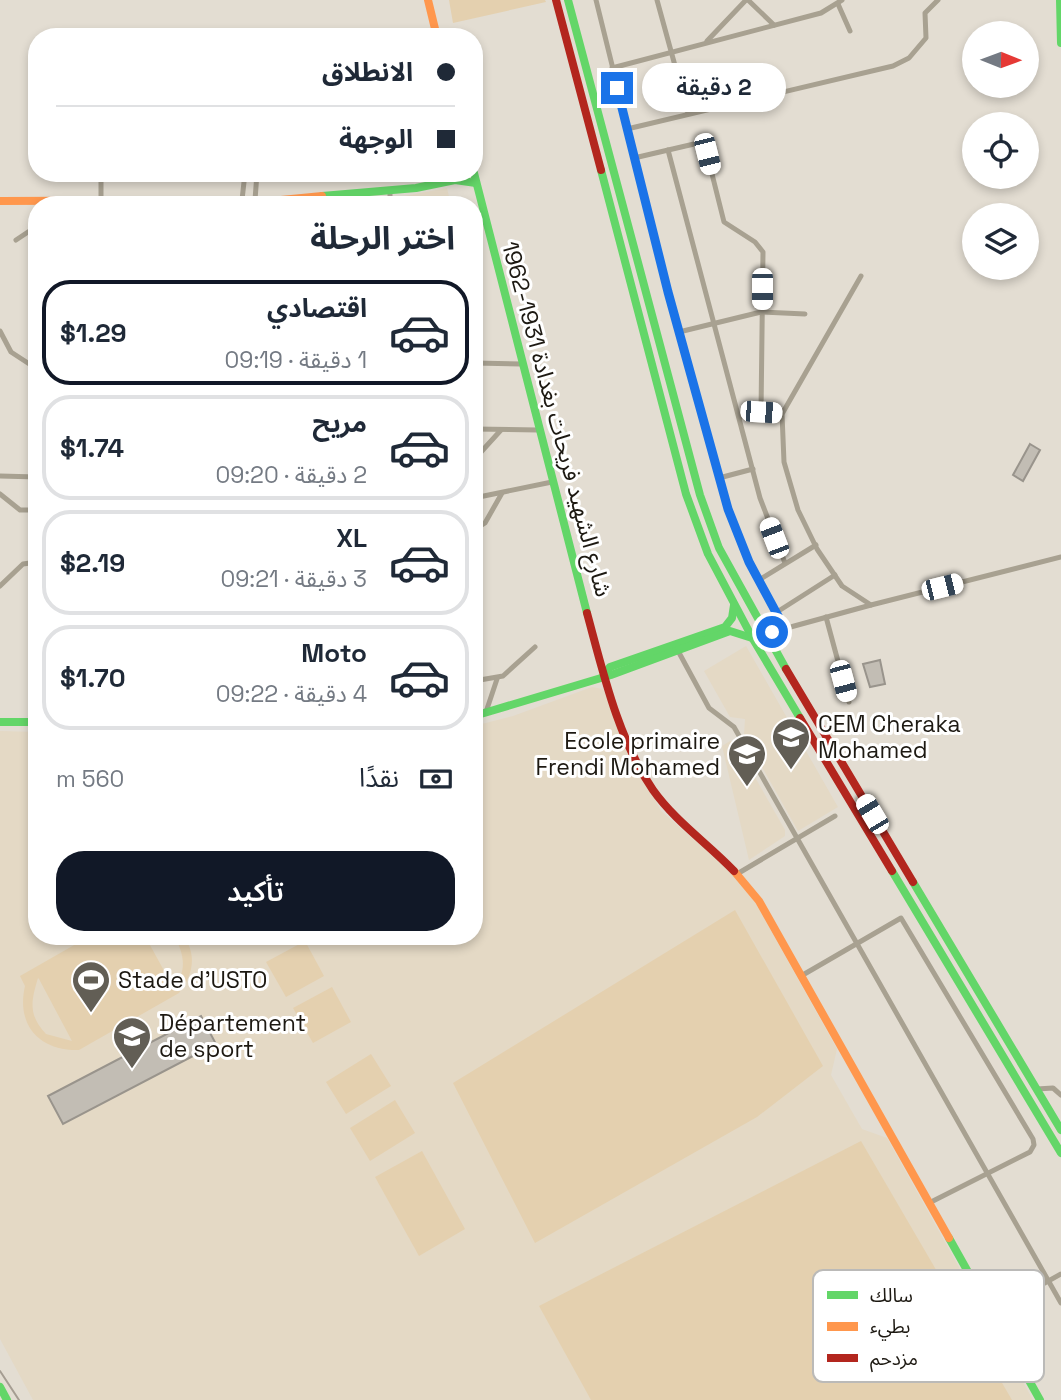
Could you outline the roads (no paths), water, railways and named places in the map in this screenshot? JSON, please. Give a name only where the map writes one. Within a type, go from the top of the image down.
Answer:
[{"type":"main road","points":[[428,0],[435,28]]},
{"type":"main road","points":[[556,0],[686,494],[708,554],[753,639],[1061,1153]]},
{"type":"main road","points":[[568,0],[699,495],[719,548],[765,634],[1061,1130]]},
{"type":"main road","points":[[1060,0],[1061,43]]},
{"type":"main road","points":[[340,196],[390,191],[430,182]]},
{"type":"main road","name":"شارع الشهيد فريحات بغدادة 1931-1962","points":[[476,183],[479,196]]},
{"type":"main road","points":[[0,201],[28,201]]},
{"type":"main road","name":"شارع الشهيد فريحات بغدادة 1931-1962","points":[[483,210],[538,430],[604,675],[621,723],[652,789],[674,814],[737,874],[759,901],[967,1270]]},
{"type":"main road","points":[[676,647],[724,627],[732,618],[734,605]]},
{"type":"main road","points":[[485,714],[604,675],[610,667],[730,631],[743,632],[753,639]]},
{"type":"main road","points":[[0,722],[28,722]]},
{"type":"main road","points":[[1044,1125],[1061,1164]]},
{"type":"main road","name":"شارع الشهيد فريحات بغدادة 1931-1962","points":[[1030,1382],[1040,1400]]},
{"type":"main road","points":[[0,1387],[8,1400]]},
{"type":"street","points":[[596,0],[634,158],[719,478],[741,545],[785,629]]},
{"type":"street","points":[[657,0],[688,113]]},
{"type":"street","points":[[706,43],[747,0],[774,25]]},
{"type":"street","points":[[627,129],[894,66],[909,58],[926,38],[925,13],[938,0]]},
{"type":"street","points":[[611,68],[821,13],[840,2],[850,31]]},
{"type":"street","points":[[634,158],[694,144],[702,146],[707,154],[724,222],[755,242],[763,252],[761,412]]},
{"type":"street","points":[[668,150],[768,522],[786,563]]},
{"type":"street","points":[[390,191],[390,196]]},
{"type":"street","points":[[16,240],[28,232]]},
{"type":"street","points":[[861,276],[782,414],[785,462],[798,510],[842,586],[871,605]]},
{"type":"street","points":[[679,332],[761,312],[805,314]]},
{"type":"street","points":[[0,331],[6,347],[28,363]]},
{"type":"street","points":[[0,350],[6,347]]},
{"type":"street","points":[[483,363],[522,363]]},
{"type":"street","points":[[740,417],[761,412],[782,414]]},
{"type":"street","points":[[483,429],[538,430]]},
{"type":"street","points":[[483,450],[501,430]]},
{"type":"street","points":[[719,478],[753,469]]},
{"type":"street","points":[[0,476],[28,477]]},
{"type":"street","points":[[483,496],[552,482]]},
{"type":"street","points":[[483,524],[502,493]]},
{"type":"street","points":[[0,494],[20,510],[28,510]]},
{"type":"street","points":[[760,580],[816,545]]},
{"type":"street","points":[[765,634],[1061,557]]},
{"type":"street","points":[[0,586],[23,564],[28,563]]},
{"type":"street","points":[[777,612],[835,575]]},
{"type":"street","points":[[826,617],[849,702]]},
{"type":"street","points":[[676,647],[709,708],[734,727],[1043,1270]]},
{"type":"street","points":[[483,680],[497,678],[509,672],[535,648]]},
{"type":"street","points":[[485,714],[497,678]]},
{"type":"street","points":[[737,874],[835,816]]},
{"type":"street","points":[[802,976],[901,918],[1034,1141],[1030,1152],[929,1203]]},
{"type":"street","points":[[1037,1089],[1053,1088],[1061,1095]]},
{"type":"street","points":[[1044,1271],[1061,1303]]},
{"type":"street","points":[[1044,1283],[1061,1274]]},
{"type":"tram line","points":[[0,1371],[19,1400]]},
{"type":"place","name":"CEM Cheraka Mohamed","points":[[791,771]]},
{"type":"place","name":"Ecole primaire Frendi Mohamed","points":[[747,788]]},
{"type":"place","name":"Stade d'USTO","points":[[91,1014]]},
{"type":"place","name":"Département de sport","points":[[132,1070]]}]
